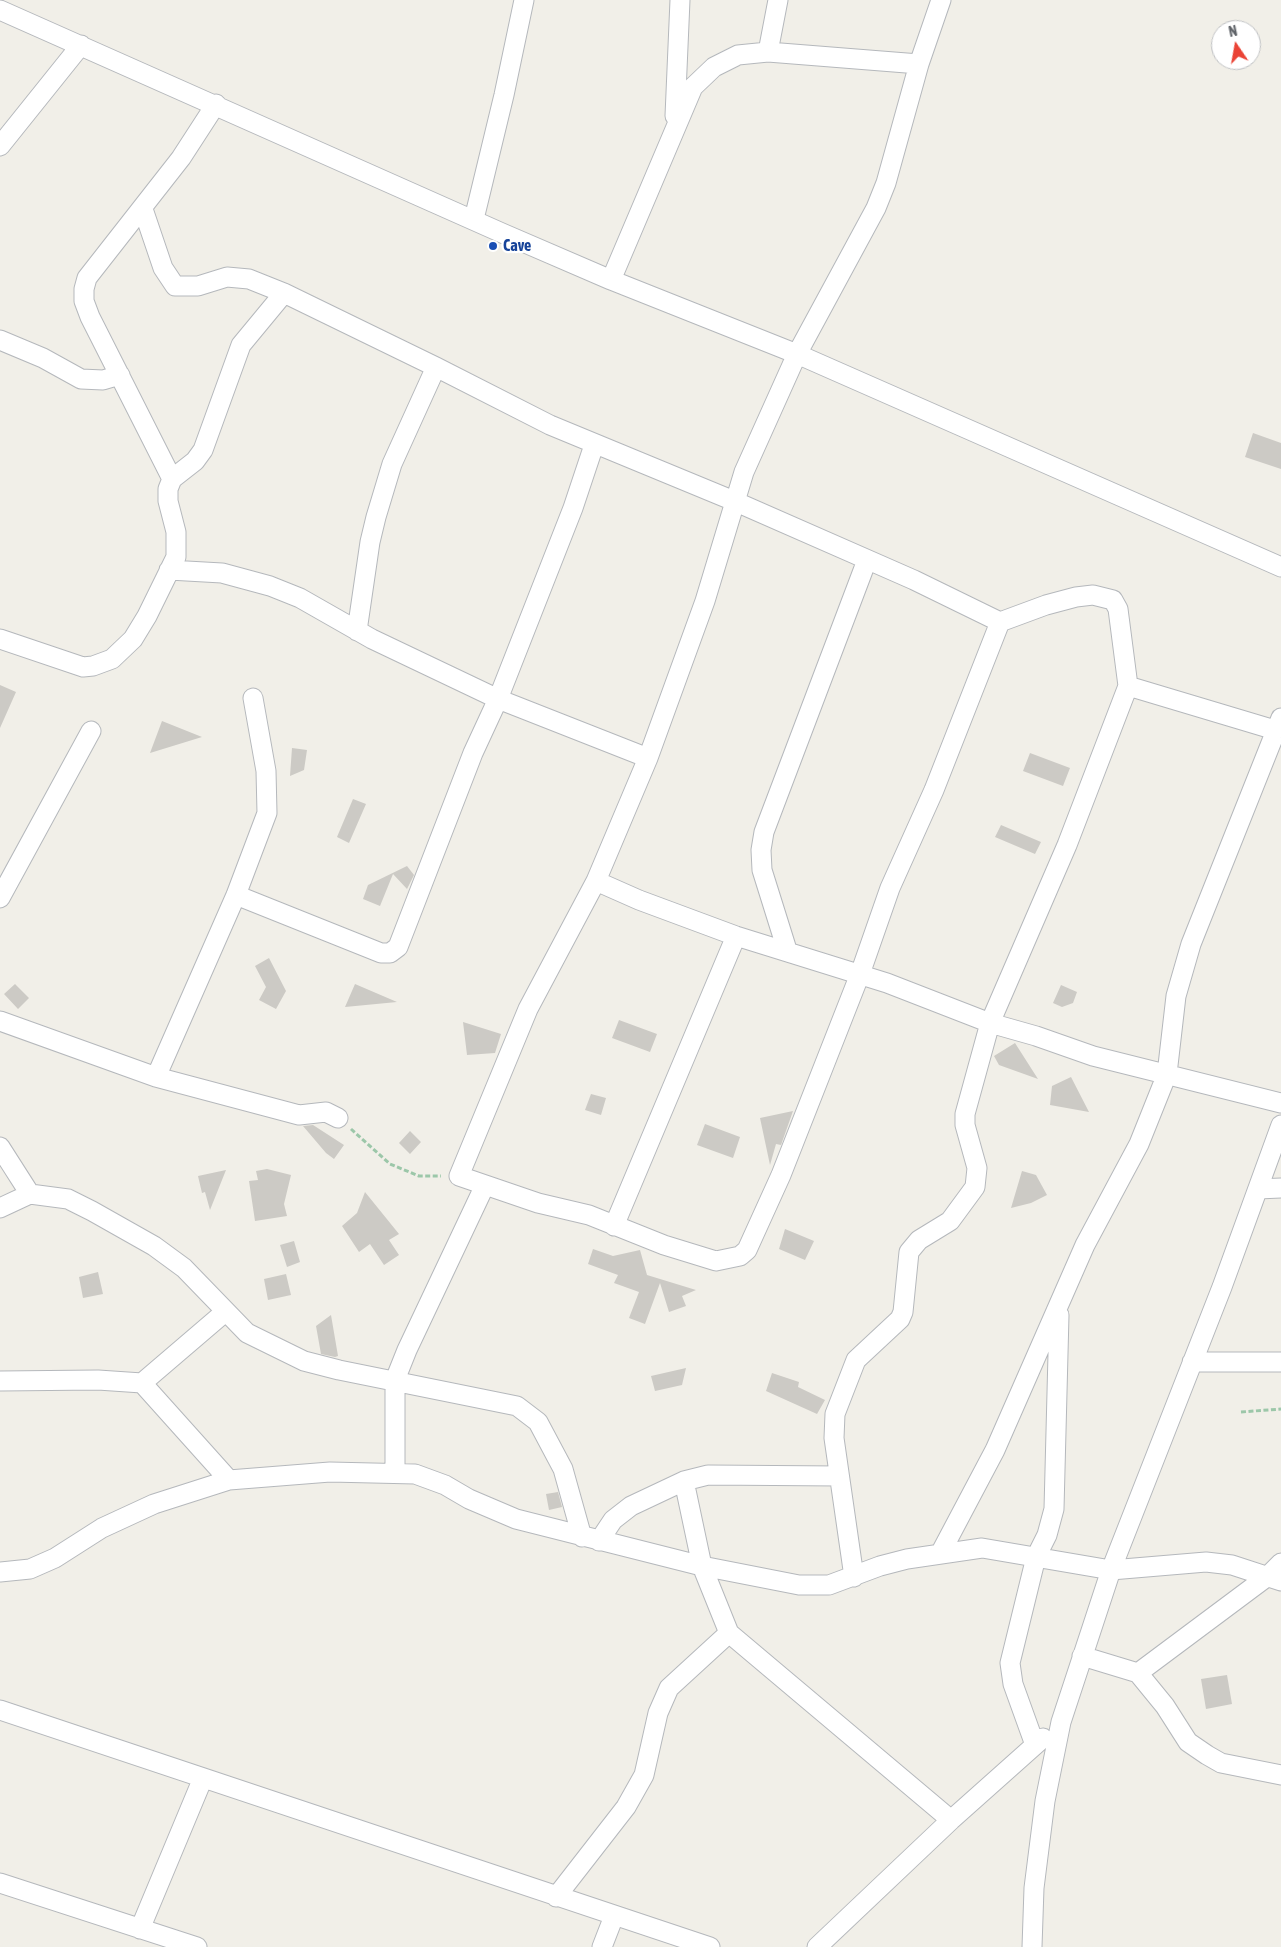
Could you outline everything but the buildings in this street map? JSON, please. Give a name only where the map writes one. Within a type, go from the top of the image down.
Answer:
[{"type":"street","points":[[474,219],[504,96],[524,0]]},
{"type":"street","points":[[675,126],[680,0]]},
{"type":"street","points":[[768,52],[778,0]]},
{"type":"street","points":[[941,0],[919,64],[876,208],[797,354],[744,472],[705,601],[648,758],[596,881],[528,1009],[459,1176],[538,1203],[589,1215],[664,1245],[716,1261],[734,1258],[747,1250],[781,1175],[860,974],[890,888],[934,790],[1000,622]]},
{"type":"street","points":[[0,10],[611,280],[797,354],[1281,567]]},
{"type":"street","points":[[0,146],[81,45]]},
{"type":"street","points":[[611,280],[693,87],[714,67],[738,55],[768,52],[919,64]]},
{"type":"street","points":[[172,479],[90,317],[84,301],[84,289],[87,278],[143,209],[181,158],[216,104]]},
{"type":"street","points":[[143,209],[164,268],[175,286],[198,286],[237,277],[249,279],[284,293],[515,408],[594,445],[734,501],[1000,622],[1076,597],[1093,595],[1113,600],[1118,610],[1128,686],[1067,845],[990,1023],[965,1114],[965,1125],[977,1168],[975,1187],[950,1221],[919,1240],[909,1252],[903,1312],[900,1319],[856,1360],[835,1414],[834,1438],[854,1577]]},
{"type":"street","points":[[0,639],[84,667],[104,663],[122,651],[133,639],[147,616],[176,557],[177,545],[168,501],[168,489],[172,479],[194,461],[203,450],[241,345],[284,293]]},
{"type":"street","points":[[0,340],[43,358],[81,379],[103,380],[120,375]]},
{"type":"street","points":[[357,631],[370,542],[376,517],[392,464],[436,367]]},
{"type":"street","points":[[236,895],[381,953],[390,952],[398,948],[473,753],[498,699],[573,508],[594,445]]},
{"type":"street","points":[[787,950],[762,870],[761,850],[764,832],[867,560]]},
{"type":"street","points":[[169,570],[222,573],[249,579],[300,598],[357,631],[498,699],[648,758]]},
{"type":"street","points":[[940,1554],[996,1450],[1085,1245],[1139,1144],[1167,1074],[1181,974],[1278,724],[1128,686]]},
{"type":"street","points":[[156,1077],[236,895],[268,806],[266,771],[253,698]]},
{"type":"street","points":[[0,898],[91,731]]},
{"type":"street","points":[[596,881],[639,900],[736,936],[787,950],[860,974],[932,999],[990,1023],[1036,1036],[1093,1056],[1281,1103]]},
{"type":"street","points":[[614,1226],[736,936]]},
{"type":"street","points":[[0,1021],[156,1077],[299,1115],[326,1112],[338,1118]]},
{"type":"street","points":[[1032,1947],[1036,1869],[1045,1801],[1061,1722],[1111,1570],[1281,1125]]},
{"type":"street","points":[[0,1147],[30,1194]]},
{"type":"street","points":[[395,1473],[395,1380],[407,1350],[486,1185]]},
{"type":"street","points":[[1258,1189],[1281,1188]]},
{"type":"street","points":[[0,1208],[30,1194],[68,1199],[92,1210],[154,1246],[184,1268],[247,1334],[304,1361],[339,1370],[517,1406],[538,1422],[563,1469],[590,1539]]},
{"type":"street","points":[[1035,1745],[1012,1684],[1010,1663],[1036,1557],[1047,1535],[1054,1509],[1059,1304]]},
{"type":"street","points":[[142,1383],[224,1312]]},
{"type":"street","points":[[1192,1362],[1281,1362]]},
{"type":"street","points":[[0,1381],[98,1380],[142,1383],[229,1480]]},
{"type":"street","points":[[0,1572],[30,1569],[55,1558],[110,1524],[154,1504],[229,1480],[330,1472],[415,1474],[445,1484],[469,1499],[516,1519],[702,1566],[799,1585],[829,1586],[880,1566],[982,1548],[1111,1570],[1206,1562],[1232,1564],[1277,1573]]},
{"type":"street","points":[[590,1539],[631,1506],[684,1481],[708,1474],[839,1476]]},
{"type":"street","points":[[684,1481],[702,1566],[729,1633],[952,1820]]},
{"type":"street","points":[[1138,1673],[1277,1573]]},
{"type":"street","points":[[556,1896],[626,1807],[644,1775],[658,1713],[669,1688],[729,1633]]},
{"type":"street","points":[[1082,1656],[1138,1673],[1165,1706],[1188,1742],[1221,1763],[1281,1775]]},
{"type":"street","points":[[0,1710],[710,1947]]},
{"type":"street","points":[[817,1947],[952,1820],[1061,1722]]},
{"type":"street","points":[[140,1929],[203,1778]]},
{"type":"street","points":[[0,1883],[197,1947]]},
{"type":"street","points":[[602,1947],[614,1916]]},
{"type":"path","points":[[338,1118],[390,1164],[419,1176],[459,1176]]},
{"type":"path","points":[[1241,1412],[1281,1409]]},
{"type":"place","name":"Cave","points":[[493,246]]}]
